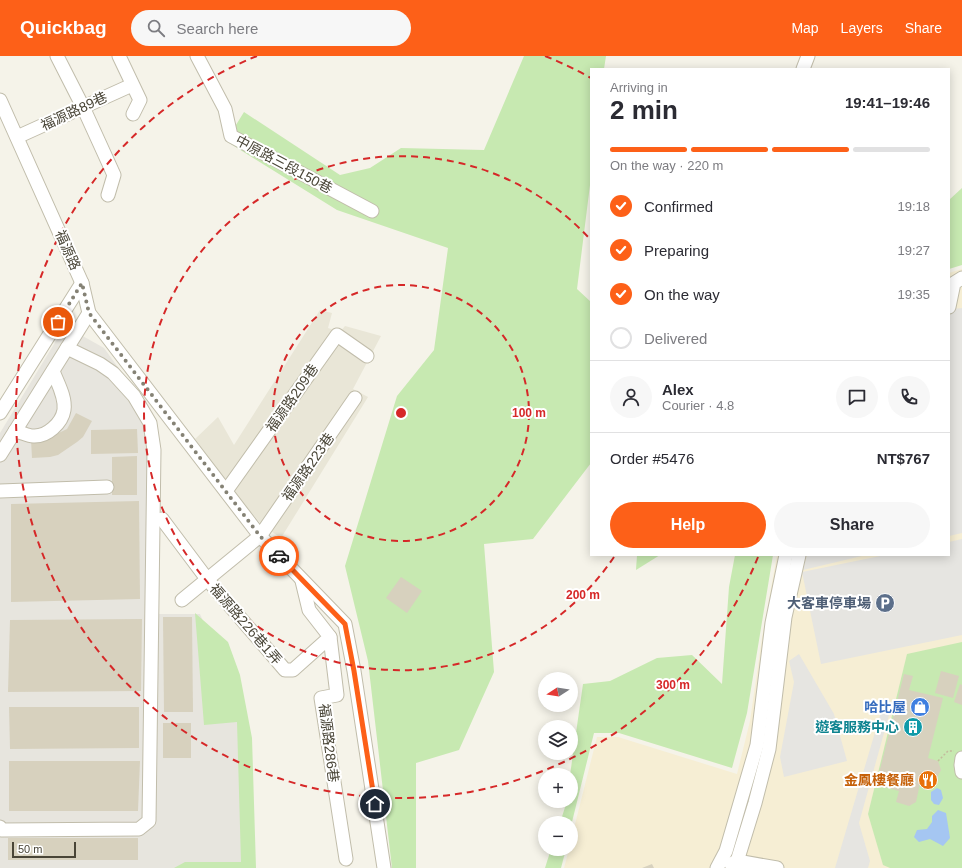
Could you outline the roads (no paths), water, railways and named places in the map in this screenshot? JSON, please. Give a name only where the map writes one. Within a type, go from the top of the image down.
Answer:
[{"type":"street","points":[[57,56],[83,107],[114,175],[108,195]]},
{"type":"street","points":[[119,56],[140,100],[132,114]]},
{"type":"street","name":"中原路三段150巷","points":[[197,56],[226,109],[230,136],[372,211]]},
{"type":"street","points":[[803,68],[808,56]]},
{"type":"street","name":"福源路89巷","points":[[17,138],[132,85]]},
{"type":"street","name":"福源路","points":[[0,100],[82,283],[89,313],[260,536],[345,624],[354,671],[384,868]]},
{"type":"street","points":[[950,304],[954,282],[962,278]]},
{"type":"street","points":[[0,413],[82,283]]},
{"type":"street","points":[[0,455],[89,313]]},
{"type":"street","name":"福源路209巷","points":[[226,491],[337,335],[368,356]]},
{"type":"street","points":[[0,827],[2,830],[139,829],[150,821],[154,450],[150,423],[134,396],[113,372],[67,348]]},
{"type":"street","points":[[15,431],[34,436],[48,432],[59,423],[64,410],[62,391],[52,371]]},
{"type":"street","name":"福源路223巷","points":[[182,600],[260,536],[355,398]]},
{"type":"street","points":[[0,491],[107,486]]},
{"type":"street","name":"福源路226巷1弄","points":[[162,519],[207,579],[285,670],[293,670],[330,638]]},
{"type":"street","points":[[717,868],[726,851],[757,745],[772,623],[786,556]]},
{"type":"street","points":[[737,866],[769,749],[785,617],[799,556]]},
{"type":"street","points":[[302,580],[309,610],[330,638]]},
{"type":"street","name":"福源路286巷","points":[[330,638],[337,695],[321,698],[346,859]]},
{"type":"street","points":[[959,755],[962,772]]},
{"type":"street","points":[[722,868],[737,866],[777,868]]},
{"type":"water","points":[[937,788],[941,790],[943,798],[939,805],[934,804],[931,800],[931,792]]},
{"type":"water","points":[[938,810],[946,813],[950,838],[943,846],[930,839],[919,842],[914,837],[917,830],[927,829],[932,822],[932,816]]},
{"type":"place","name":"大客車停車場","points":[[885,603]]},
{"type":"place","name":"哈比屋","points":[[920,707]]},
{"type":"place","name":"遊客服務中心","points":[[913,727]]},
{"type":"place","name":"金鳳樓餐廳","points":[[928,780]]}]
